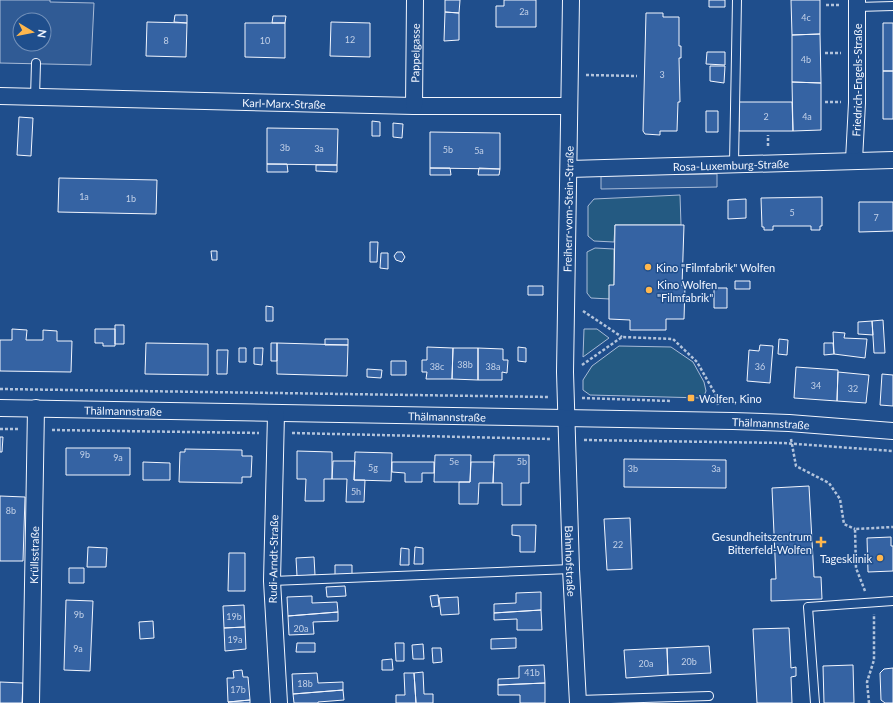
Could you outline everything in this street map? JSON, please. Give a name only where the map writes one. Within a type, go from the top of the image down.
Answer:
[{"type":"street","name":"Pappelgasse","points":[[414,106],[415,0]]},
{"type":"street","name":"Freiherr-vom-Stein-Straße","points":[[566,418],[565,372],[568,106],[571,0]]},
{"type":"street","name":"Friedrich-Engels-Straße","points":[[854,160],[857,103],[857,4]]},
{"type":"street","name":"Karl-Marx-Straße","points":[[0,96],[414,106],[568,106]]},
{"type":"street","name":"Rosa-Luxemburg-Straße","points":[[568,168],[893,160]]},
{"type":"street","name":"Thälmannstraße","points":[[0,408],[722,421],[789,423],[893,431]]},
{"type":"street","name":"Krüllsstraße","points":[[31,703],[36,408]]},
{"type":"street","name":"Rudi-Arndt-Straße","points":[[276,414],[272,581],[279,703]]},
{"type":"street","name":"Bahnhofstraße","points":[[566,418],[571,568],[578,701]]},
{"type":"lane","points":[[734,164],[737,0]]},
{"type":"lane","points":[[857,4],[893,6]]},
{"type":"lane","points":[[35,97],[36,64]]},
{"type":"lane","points":[[272,581],[571,568]]},
{"type":"lane","points":[[815,703],[808,607],[893,601]]},
{"type":"lane","points":[[578,701],[709,696]]},
{"type":"path","points":[[570,74],[638,76]]},
{"type":"path","points":[[566,300],[622,337],[673,339],[698,362],[717,397],[722,421]]},
{"type":"path","points":[[565,372],[584,364],[622,337]]},
{"type":"path","points":[[789,423],[796,466],[829,483],[840,499],[844,524],[855,529],[893,527]]},
{"type":"path","points":[[0,429],[738,442],[893,451]]},
{"type":"path","points":[[855,529],[856,568],[874,613],[874,660],[867,682],[869,703]]},
{"type":"shaded area","points":[[0,0],[50,0],[50,2],[94,3],[91,65],[0,63]]},
{"type":"shaded area","points":[[717,174],[717,187],[601,189],[601,175]]},
{"type":"shaded area","points":[[680,195],[681,225],[615,225],[614,242],[594,241],[588,236],[588,206],[594,199]]},
{"type":"shaded area","points":[[595,248],[614,249],[614,285],[610,299],[591,298],[587,293],[587,252]]},
{"type":"shaded area","points":[[584,329],[597,329],[609,338],[583,357]]},
{"type":"shaded area","points":[[619,346],[671,347],[693,362],[704,382],[706,391],[703,398],[590,395],[583,390],[583,380],[592,366]]},
{"type":"building","points":[[445,0],[460,0],[459,13],[445,12]]},
{"type":"building","points":[[504,0],[536,0],[536,27],[496,27],[496,6],[504,6]]},
{"type":"building","points":[[709,0],[725,0],[725,7],[709,7]]},
{"type":"building","points":[[791,0],[820,0],[820,34],[792,35]]},
{"type":"building","points":[[445,12],[459,13],[459,40],[444,41]]},
{"type":"building","points":[[646,13],[663,13],[663,17],[679,17],[679,46],[681,46],[681,58],[679,58],[680,102],[678,102],[677,131],[660,131],[660,135],[645,134],[643,131]]},
{"type":"building","points":[[175,15],[187,15],[187,23],[174,22]]},
{"type":"building","points":[[273,16],[286,16],[285,23],[272,23]]},
{"type":"building","points":[[147,22],[187,23],[186,57],[146,56]]},
{"type":"building","points":[[331,22],[370,23],[370,57],[330,56]]},
{"type":"building","points":[[245,23],[285,23],[285,58],[245,57]]},
{"type":"building","points":[[883,23],[893,23],[893,71],[883,71]]},
{"type":"building","points":[[820,34],[821,83],[792,82],[792,35]]},
{"type":"building","points":[[707,52],[725,52],[725,65],[706,64]]},
{"type":"building","points":[[710,66],[725,66],[724,83],[710,81]]},
{"type":"building","points":[[883,71],[893,71],[893,119],[883,119]]},
{"type":"building","points":[[792,82],[821,83],[821,130],[793,131]]},
{"type":"building","points":[[739,102],[792,102],[793,131],[739,131]]},
{"type":"building","points":[[706,111],[718,111],[718,132],[706,132]]},
{"type":"building","points":[[19,117],[33,118],[31,156],[17,155]]},
{"type":"building","points":[[372,121],[380,122],[380,136],[372,136]]},
{"type":"building","points":[[393,123],[403,124],[402,138],[393,137]]},
{"type":"building","points":[[267,128],[338,129],[337,165],[267,164]]},
{"type":"building","points":[[430,132],[500,133],[500,169],[430,168]]},
{"type":"building","points":[[267,164],[287,164],[288,172],[267,172]]},
{"type":"building","points":[[316,165],[337,165],[337,172],[316,171]]},
{"type":"building","points":[[430,168],[450,168],[451,175],[430,175]]},
{"type":"building","points":[[479,168],[500,169],[499,175],[478,175]]},
{"type":"building","points":[[59,178],[157,180],[156,214],[58,212]]},
{"type":"building","points":[[822,197],[822,226],[820,226],[820,230],[811,230],[811,226],[773,226],[773,230],[764,230],[764,227],[762,227],[761,198]]},
{"type":"building","points":[[746,199],[746,218],[728,219],[728,200]]},
{"type":"building","points":[[859,202],[893,202],[893,231],[859,232]]},
{"type":"building","name":"Kino \"Filmfabrik\" Wolfen","points":[[615,225],[684,225],[682,286],[685,286],[684,319],[666,319],[666,330],[630,330],[630,320],[609,319],[609,285],[614,285]]},
{"type":"building","points":[[370,242],[378,242],[377,262],[370,262]]},
{"type":"building","points":[[211,251],[217,251],[217,260],[212,260]]},
{"type":"building","points":[[397,252],[402,252],[405,257],[402,262],[396,260],[394,256]]},
{"type":"building","points":[[381,253],[388,253],[388,269],[380,268]]},
{"type":"building","points":[[735,281],[750,281],[750,289],[735,289]]},
{"type":"building","points":[[528,286],[543,286],[543,295],[528,295]]},
{"type":"building","points":[[714,288],[727,288],[727,308],[714,308]]},
{"type":"building","points":[[266,306],[273,307],[273,321],[266,321]]},
{"type":"building","points":[[883,320],[885,353],[874,353],[872,321]]},
{"type":"building","points":[[872,321],[873,335],[858,334],[858,322]]},
{"type":"building","points":[[115,325],[124,325],[124,344],[115,344]]},
{"type":"building","points":[[12,329],[27,330],[26,340],[43,340],[43,330],[57,331],[57,341],[72,341],[71,372],[0,371],[0,340],[12,340]]},
{"type":"building","points":[[95,329],[115,329],[115,346],[103,346],[103,343],[95,343]]},
{"type":"building","points":[[833,332],[845,333],[844,338],[867,339],[865,358],[834,354]]},
{"type":"building","points":[[325,339],[348,339],[348,345],[325,345]]},
{"type":"building","points":[[779,339],[788,340],[787,355],[778,354]]},
{"type":"building","points":[[146,343],[208,344],[208,375],[145,374]]},
{"type":"building","points":[[271,343],[277,343],[277,361],[271,361]]},
{"type":"building","points":[[277,343],[348,345],[347,376],[277,374]]},
{"type":"building","points":[[824,343],[833,343],[834,354],[824,355]]},
{"type":"building","points":[[760,345],[773,346],[770,383],[747,381],[749,350],[759,351]]},
{"type":"building","points":[[427,347],[453,348],[452,379],[426,379],[427,372],[422,372],[422,360],[427,360]]},
{"type":"building","points":[[518,347],[526,348],[526,362],[518,361]]},
{"type":"building","points":[[239,348],[246,348],[246,362],[239,362]]},
{"type":"building","points":[[254,348],[263,348],[262,365],[254,364]]},
{"type":"building","points":[[453,348],[478,348],[478,380],[452,379]]},
{"type":"building","points":[[478,348],[503,349],[503,360],[508,360],[507,373],[502,372],[502,380],[478,380]]},
{"type":"building","points":[[217,350],[228,350],[227,374],[217,374]]},
{"type":"building","points":[[391,361],[406,361],[406,375],[391,375]]},
{"type":"building","points":[[796,367],[838,370],[837,401],[794,398]]},
{"type":"building","points":[[367,369],[382,370],[381,378],[367,377]]},
{"type":"building","points":[[838,372],[869,375],[866,403],[837,401]]},
{"type":"building","points":[[882,374],[893,375],[893,406],[880,405]]},
{"type":"building","points":[[0,437],[3,437],[2,452],[0,452]]},
{"type":"building","points":[[66,448],[130,448],[130,475],[66,475]]},
{"type":"building","points":[[185,449],[242,450],[242,456],[252,456],[251,477],[242,477],[242,483],[179,482],[180,452],[185,452]]},
{"type":"building","points":[[297,451],[332,452],[332,479],[324,479],[324,501],[305,501],[306,479],[297,479]]},
{"type":"building","points":[[355,452],[392,453],[391,481],[354,480]]},
{"type":"building","points":[[435,455],[471,455],[470,482],[434,482]]},
{"type":"building","points":[[494,455],[529,455],[529,483],[521,483],[521,505],[502,505],[502,483],[493,483]]},
{"type":"building","points":[[624,459],[726,460],[726,488],[624,487]]},
{"type":"building","points":[[333,461],[355,461],[354,480],[365,480],[364,502],[346,502],[347,479],[332,479]]},
{"type":"building","points":[[143,462],[170,463],[170,480],[143,480]]},
{"type":"building","points":[[392,462],[434,462],[434,473],[422,473],[422,482],[405,482],[405,473],[392,472]]},
{"type":"building","points":[[471,462],[494,462],[493,483],[479,483],[478,504],[459,504],[459,482],[470,482]]},
{"type":"building","points":[[809,486],[814,577],[821,577],[822,599],[771,601],[771,579],[776,579],[772,488]]},
{"type":"building","points":[[0,496],[25,497],[23,561],[0,561]]},
{"type":"building","points":[[630,518],[632,569],[607,570],[604,519]]},
{"type":"building","points":[[512,525],[536,525],[535,552],[520,552],[520,536],[512,535]]},
{"type":"building","name":"Tagesklinik","points":[[891,537],[891,546],[893,546],[893,571],[868,572],[867,538]]},
{"type":"building","points":[[88,547],[107,548],[106,567],[87,567]]},
{"type":"building","points":[[415,547],[423,548],[423,564],[414,564]]},
{"type":"building","points":[[401,548],[409,549],[409,565],[400,565]]},
{"type":"building","points":[[229,553],[245,553],[245,591],[228,591]]},
{"type":"building","points":[[314,557],[315,575],[297,576],[296,558]]},
{"type":"building","points":[[335,565],[352,565],[352,576],[335,576]]},
{"type":"building","points":[[69,568],[84,568],[84,583],[69,583]]},
{"type":"building","points":[[345,586],[346,596],[327,597],[326,587]]},
{"type":"building","points":[[541,592],[541,610],[494,613],[494,604],[516,603],[516,593]]},
{"type":"building","points":[[438,595],[439,606],[432,607],[430,596]]},
{"type":"building","points":[[312,596],[312,603],[337,602],[338,612],[288,616],[287,597]]},
{"type":"building","points":[[458,597],[459,614],[441,615],[439,598]]},
{"type":"building","points":[[66,600],[93,601],[90,671],[64,670]]},
{"type":"building","points":[[244,605],[245,627],[224,628],[223,606]]},
{"type":"building","points":[[541,610],[542,630],[517,630],[517,619],[494,620],[494,613]]},
{"type":"building","points":[[338,612],[338,621],[313,622],[314,634],[289,635],[288,616]]},
{"type":"building","points":[[153,621],[154,638],[140,639],[139,622]]},
{"type":"building","points":[[245,627],[246,649],[225,651],[224,628]]},
{"type":"building","points":[[789,628],[791,668],[796,667],[796,676],[791,677],[792,703],[757,703],[753,629]]},
{"type":"building","points":[[516,638],[516,648],[491,649],[491,639]]},
{"type":"building","points":[[297,643],[315,643],[315,652],[296,652]]},
{"type":"building","points":[[395,643],[404,643],[404,661],[396,661]]},
{"type":"building","points":[[423,644],[424,659],[413,659],[412,645]]},
{"type":"building","points":[[709,646],[711,673],[668,675],[667,648]]},
{"type":"building","points":[[432,648],[441,648],[442,662],[433,663]]},
{"type":"building","points":[[667,648],[668,675],[626,678],[624,650]]},
{"type":"building","points":[[392,659],[393,670],[382,670],[382,660]]},
{"type":"building","points":[[544,665],[545,683],[498,685],[498,679],[519,678],[519,666]]},
{"type":"building","points":[[853,665],[854,703],[824,703],[823,666]]},
{"type":"building","points":[[893,668],[893,703],[885,703],[881,700],[880,673],[884,669]]},
{"type":"building","points":[[242,670],[243,677],[248,677],[250,700],[228,702],[227,678],[234,678],[233,671]]},
{"type":"building","points":[[423,672],[424,694],[433,694],[433,703],[416,703],[414,673]]},
{"type":"building","points":[[317,673],[318,683],[343,682],[343,690],[293,694],[292,674]]},
{"type":"building","points":[[404,673],[414,673],[416,703],[396,703],[396,695],[405,695]]},
{"type":"building","points":[[0,682],[23,683],[22,703],[0,703]]},
{"type":"building","points":[[545,683],[545,703],[520,703],[520,695],[498,695],[498,685]]},
{"type":"building","points":[[343,690],[344,700],[318,703],[294,703],[293,694]]},
{"type":"building","points":[[250,700],[250,703],[228,702]]},
{"type":"place","name":"Kino \"Filmfabrik\" Wolfen","points":[[648,267]]},
{"type":"place","name":"Kino Wolfen \"Filmfabrik\"","points":[[649,290]]},
{"type":"place","name":"Wolfen, Kino","points":[[691,398]]},
{"type":"place","name":"Gesundheitszentrum Bitterfeld-Wolfen","points":[[821,542]]},
{"type":"place","name":"Tagesklinik","points":[[880,558]]}]
